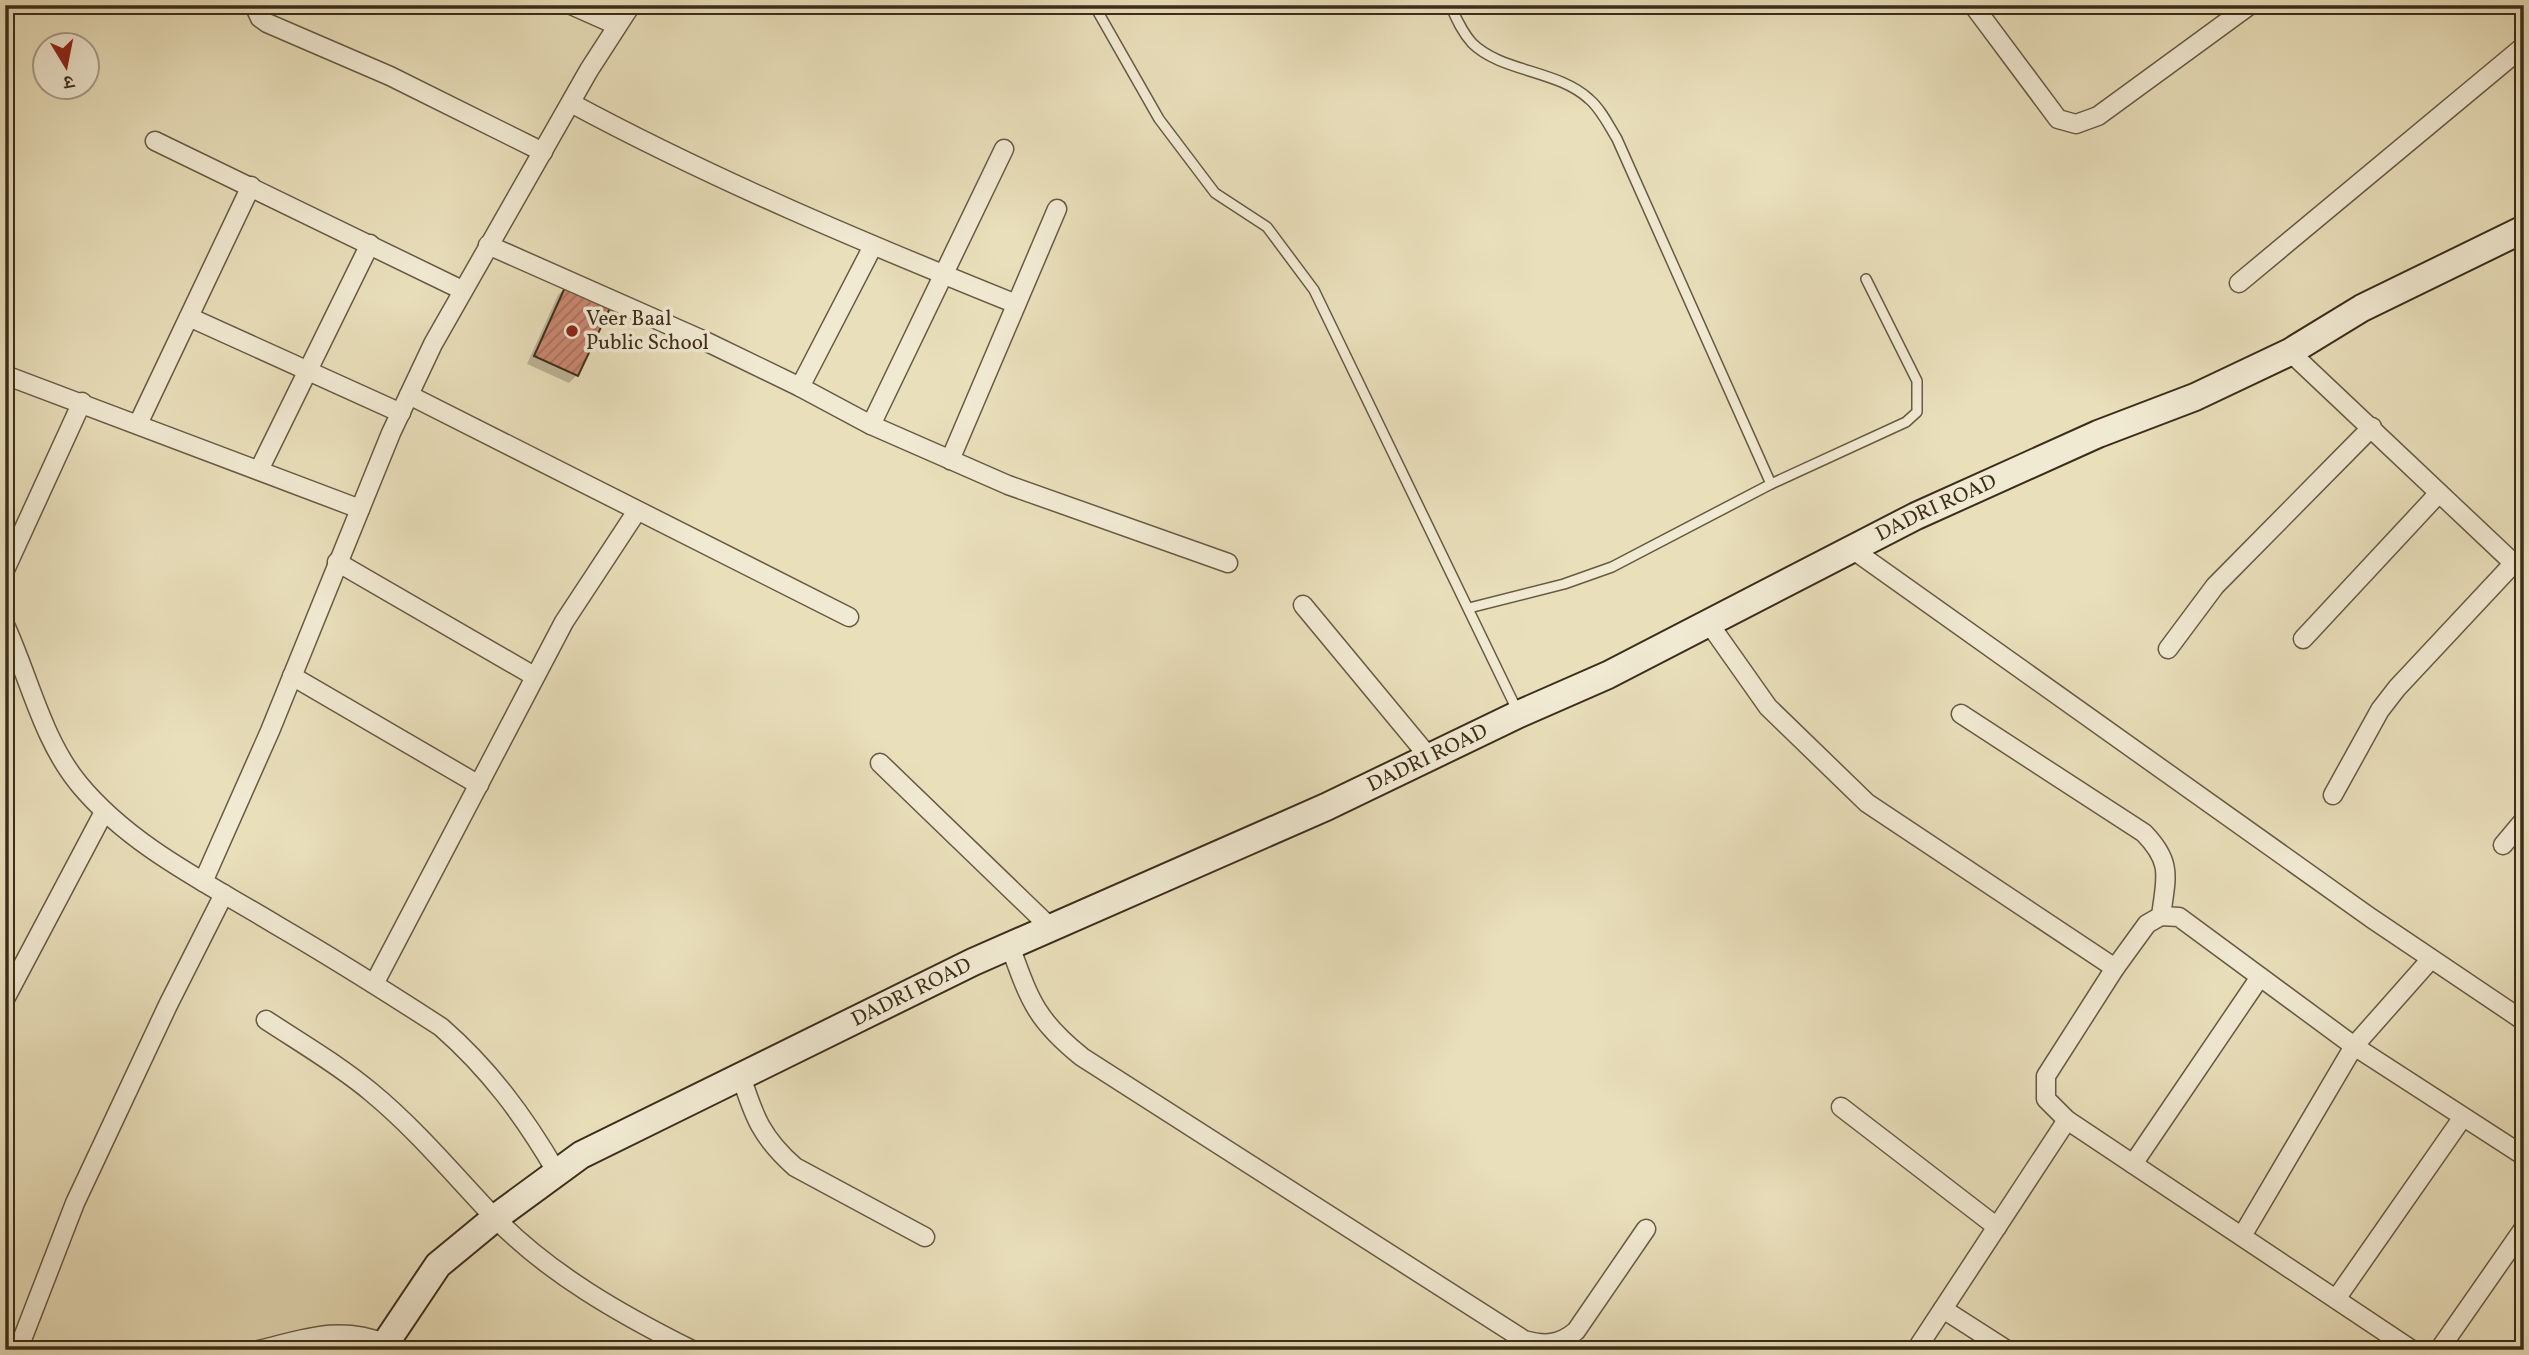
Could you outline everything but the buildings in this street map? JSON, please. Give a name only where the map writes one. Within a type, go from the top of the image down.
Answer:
[{"type":"main road","name":"DADRI ROAD","points":[[383,1346],[438,1265],[495,1217],[581,1155],[1010,946],[1326,807],[1519,714],[1608,675],[1961,495],[2098,434],[2195,397],[2290,352],[2362,308],[2524,229]]},
{"type":"street","points":[[254,5],[260,18],[267,23],[390,76],[543,152]]},
{"type":"street","points":[[571,5],[616,25]]},
{"type":"street","points":[[203,882],[409,395],[462,290],[616,25],[631,5]]},
{"type":"street","points":[[1979,7],[2058,119],[2076,124],[2098,116],[2250,5]]},
{"type":"street","points":[[2239,283],[2524,46]]},
{"type":"street","points":[[571,103],[636,138],[873,246],[1016,304]]},
{"type":"street","points":[[155,141],[462,290]]},
{"type":"street","points":[[871,425],[1004,149]]},
{"type":"street","points":[[138,424],[251,186]]},
{"type":"street","points":[[950,460],[1057,209]]},
{"type":"street","points":[[259,470],[370,244]]},
{"type":"street","points":[[488,245],[545,268],[800,387],[871,425],[950,460],[1008,485],[1228,564]]},
{"type":"street","points":[[800,387],[873,246]]},
{"type":"street","points":[[189,317],[401,413]]},
{"type":"street","points":[[2290,352],[2372,427],[2518,569],[2397,688],[2380,710],[2333,795]]},
{"type":"street","points":[[5,375],[359,509]]},
{"type":"street","points":[[409,395],[849,617]]},
{"type":"street","points":[[5,570],[82,402]]},
{"type":"street","points":[[2168,649],[2215,586],[2372,427]]},
{"type":"street","points":[[2303,639],[2439,493]]},
{"type":"street","points":[[374,984],[534,676],[591,577],[637,511]]},
{"type":"street","points":[[1852,549],[2431,959],[2524,1021]]},
{"type":"street","points":[[337,562],[534,676]]},
{"type":"street","points":[[1303,605],[1429,757]]},
{"type":"street","points":[[1708,622],[1768,707],[1867,803],[2115,968]]},
{"type":"street","points":[[5,625],[59,754],[78,783],[104,811],[149,847],[203,882],[441,1027],[472,1054],[525,1119],[556,1171]]},
{"type":"street","points":[[292,676],[479,785]]},
{"type":"street","points":[[1961,714],[2144,833],[2162,852],[2165,881],[2161,916]]},
{"type":"street","points":[[880,763],[1051,928]]},
{"type":"street","points":[[5,999],[104,811]]},
{"type":"street","points":[[2503,845],[2524,820]]},
{"type":"street","points":[[18,1350],[75,1203],[168,1005],[224,894]]},
{"type":"street","points":[[2412,1350],[2067,1120],[2046,1099],[2046,1076],[2115,968],[2147,924],[2161,916],[2179,917],[2354,1046],[2524,1156]]},
{"type":"street","points":[[1010,946],[1030,1002],[1039,1018],[1083,1057],[1524,1340],[1542,1345],[1564,1341],[1576,1331],[1646,1229]]},
{"type":"street","points":[[2242,1237],[2354,1046],[2431,959]]},
{"type":"street","points":[[2133,1164],[2260,977]]},
{"type":"street","points":[[267,1020],[370,1091],[457,1174],[495,1217],[572,1282],[651,1330],[692,1350]]},
{"type":"street","points":[[741,1076],[760,1130],[795,1167],[925,1237]]},
{"type":"street","points":[[1841,1107],[1997,1227]]},
{"type":"street","points":[[2336,1299],[2463,1117]]},
{"type":"street","points":[[1916,1350],[2067,1120]]},
{"type":"street","points":[[2439,1350],[2524,1228]]},
{"type":"street","points":[[1943,1309],[2007,1350]]},
{"type":"street","points":[[258,1350],[345,1332],[363,1334],[383,1346]]},
{"type":"lane","points":[[1094,5],[1158,119],[1215,193],[1267,227],[1314,290],[1519,714]]},
{"type":"lane","points":[[1450,5],[1463,32],[1482,51],[1567,84],[1590,99],[1601,115],[1617,139],[1771,484]]},
{"type":"lane","points":[[1469,608],[1564,584],[1612,567],[1771,484],[1906,422],[1917,412],[1917,381],[1866,279]]},
{"type":"place","name":"Veer Baal Public School","points":[[572,331]]}]
